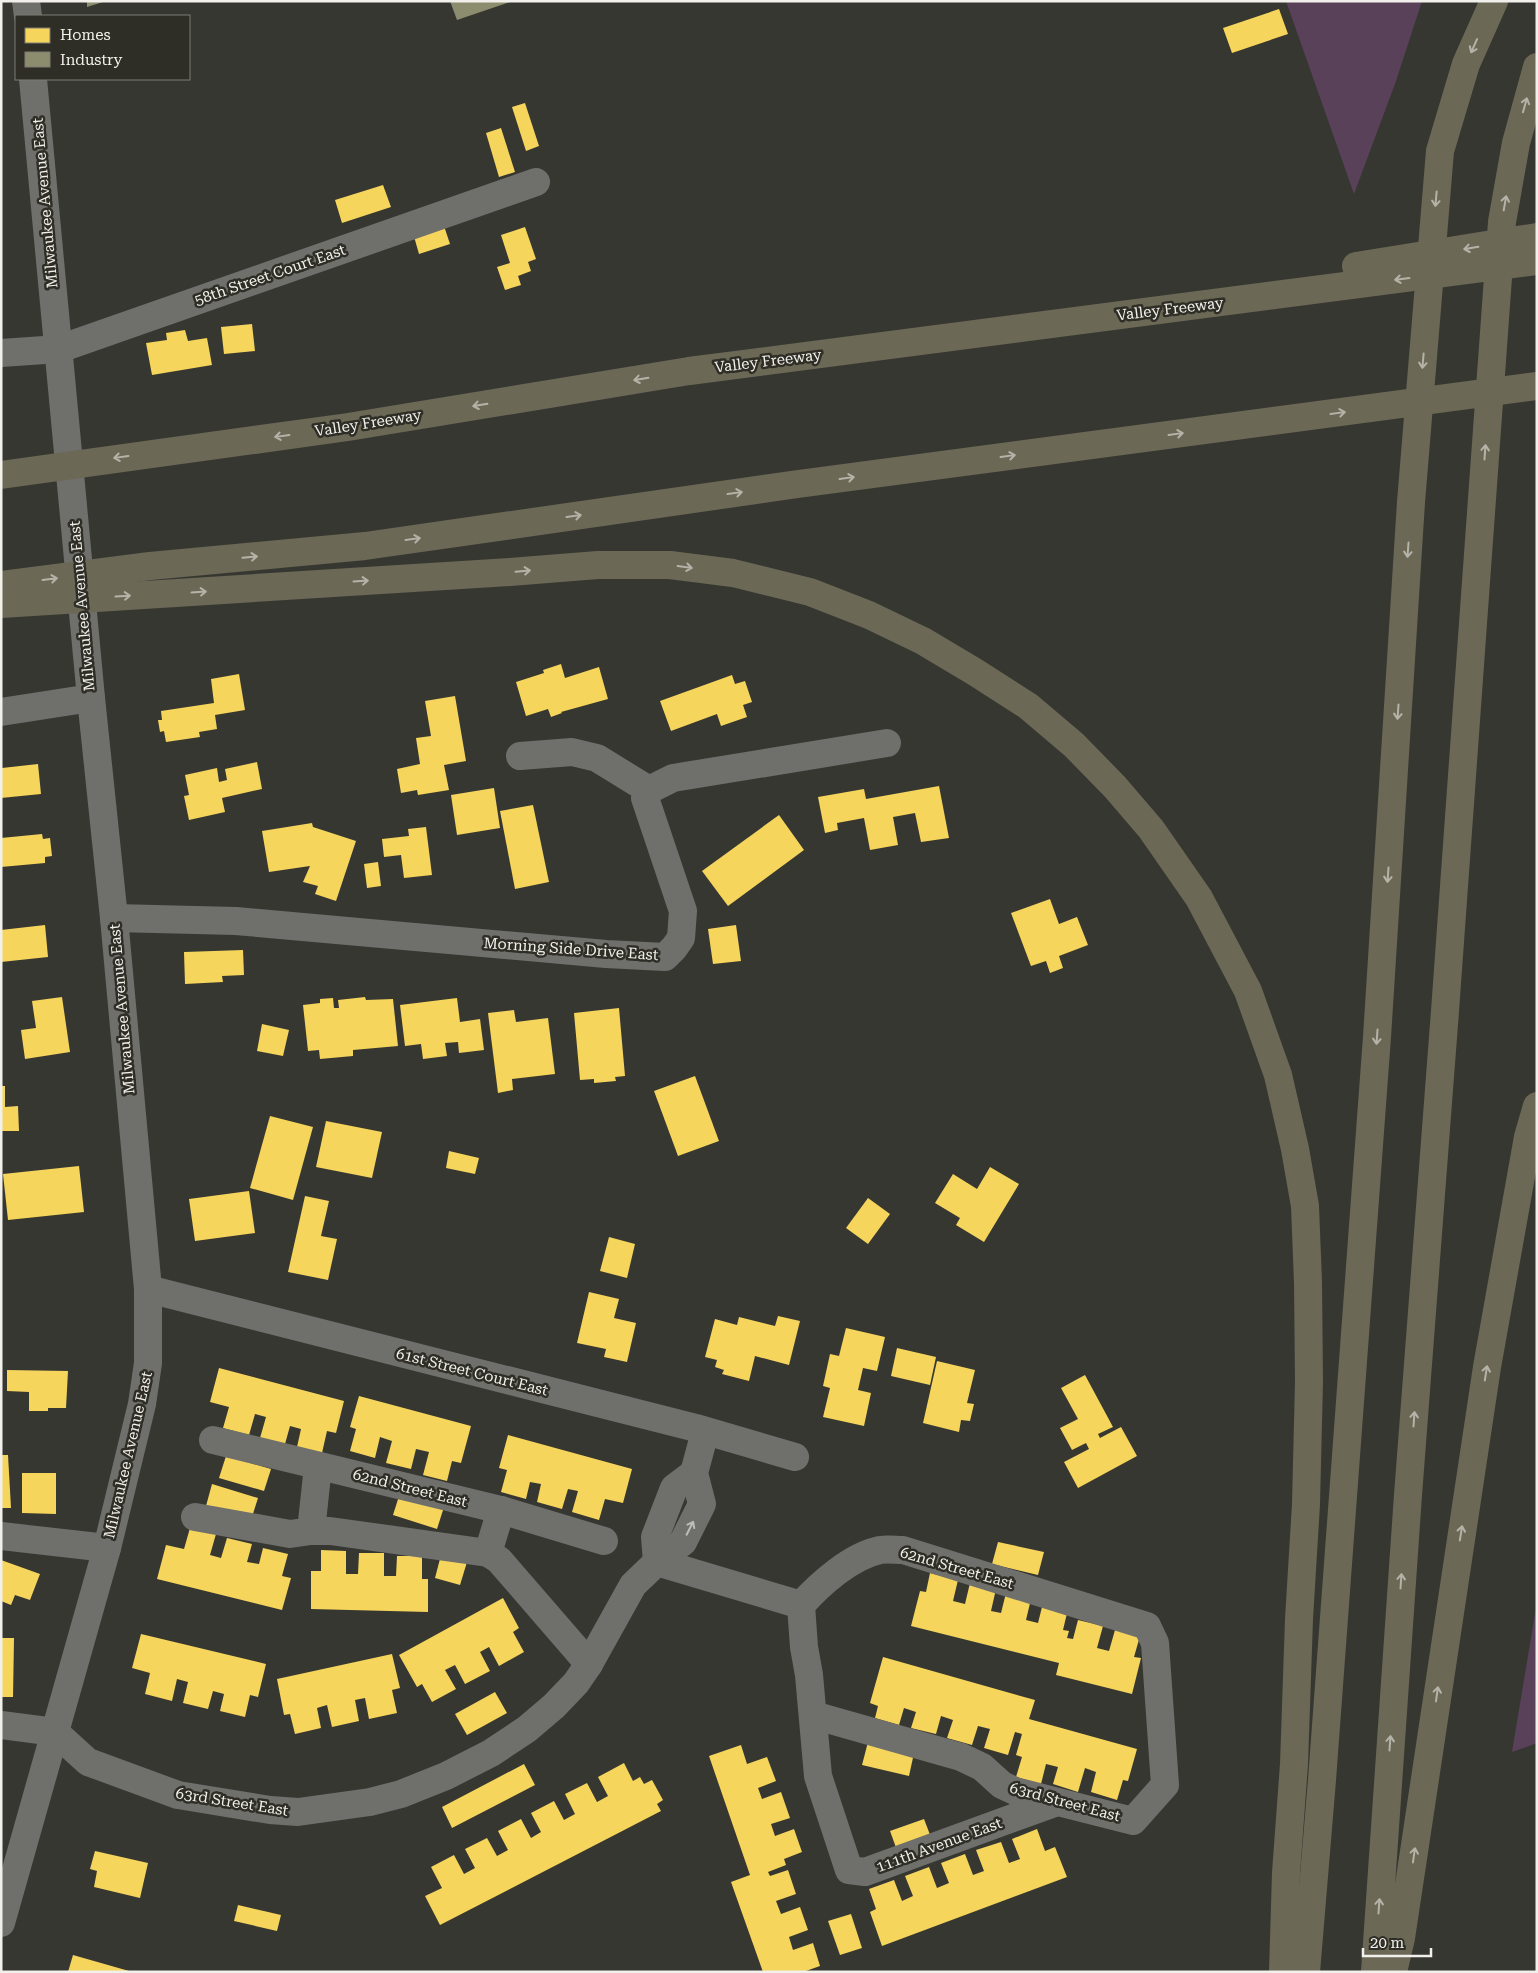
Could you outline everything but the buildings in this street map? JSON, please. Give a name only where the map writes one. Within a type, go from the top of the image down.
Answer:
[{"type":"highway","points":[[1306,1972],[1324,1761],[1377,1037],[1411,502],[1440,151],[1466,64],[1494,1]]},
{"type":"highway","points":[[1375,1972],[1408,1495],[1502,222],[1516,143],[1537,67]]},
{"type":"highway","points":[[689,371],[1018,324],[1212,289],[1537,237]]},
{"type":"highway","name":"Valley Freeway","points":[[1,475],[348,427],[689,371],[1537,261]]},
{"type":"highway","points":[[2,597],[150,566],[365,546],[808,483],[1537,386]]},
{"type":"highway","points":[[2,597],[150,595],[598,565],[670,565],[732,574],[810,592],[869,615],[923,642],[1028,706],[1074,745],[1115,787],[1151,830],[1199,898],[1248,991],[1278,1075],[1295,1149],[1305,1206],[1309,1382],[1306,1504],[1299,1619],[1294,1764],[1286,1873],[1283,1972]]},
{"type":"highway","points":[[1394,1972],[1402,1938],[1487,1368],[1528,1137],[1537,1106]]},
{"type":"street","points":[[26,1],[28,15]]},
{"type":"street","name":"Milwaukee Avenue East","points":[[1,1923],[107,1548],[142,1404],[148,1364],[148,1289],[33,80]]},
{"type":"street","name":"58th Street Court East","points":[[1,354],[59,349],[536,182]]},
{"type":"street","points":[[1,712],[91,698]]},
{"type":"street","points":[[520,756],[572,752],[597,758],[649,790],[673,778],[887,743]]},
{"type":"street","name":"Morning Side Drive East","points":[[114,918],[236,921],[606,954],[664,957],[682,938],[683,911],[645,798],[649,790]]},
{"type":"street","name":"61st Street Court East","points":[[148,1289],[705,1432],[795,1457]]},
{"type":"street","points":[[705,1432],[694,1473],[674,1488],[655,1537],[657,1562],[801,1605]]},
{"type":"street","name":"62nd Street East","points":[[213,1440],[501,1510],[604,1541]]},
{"type":"street","points":[[310,1531],[318,1466]]},
{"type":"street","points":[[488,1553],[501,1510]]},
{"type":"street","points":[[195,1517],[290,1534],[310,1531],[339,1532],[488,1553],[499,1560],[589,1664]]},
{"type":"street","points":[[1,1536],[107,1548]]},
{"type":"street","name":"62nd Street East","points":[[801,1605],[820,1583],[858,1559],[880,1550],[903,1550],[1147,1626],[1156,1643],[1162,1724]]},
{"type":"street","name":"63rd Street East","points":[[55,1732],[88,1762],[178,1795],[270,1810],[298,1812],[370,1802],[389,1797],[446,1776],[491,1753],[527,1729],[554,1706],[576,1683],[589,1664],[633,1585],[657,1562]]},
{"type":"street","name":"111th Avenue East","points":[[801,1605],[818,1776],[849,1870],[865,1872],[1057,1802]]},
{"type":"street","name":"63rd Street East","points":[[813,1715],[961,1757],[982,1767],[1002,1785],[1014,1791],[1133,1821],[1165,1785],[1162,1724]]},
{"type":"street","points":[[1,1725],[55,1732]]},
{"type":"shaded area","points":[[1286,1],[1422,1],[1396,81],[1354,194]]},
{"type":"shaded area","points":[[1537,1602],[1537,1743],[1512,1752]]}]
